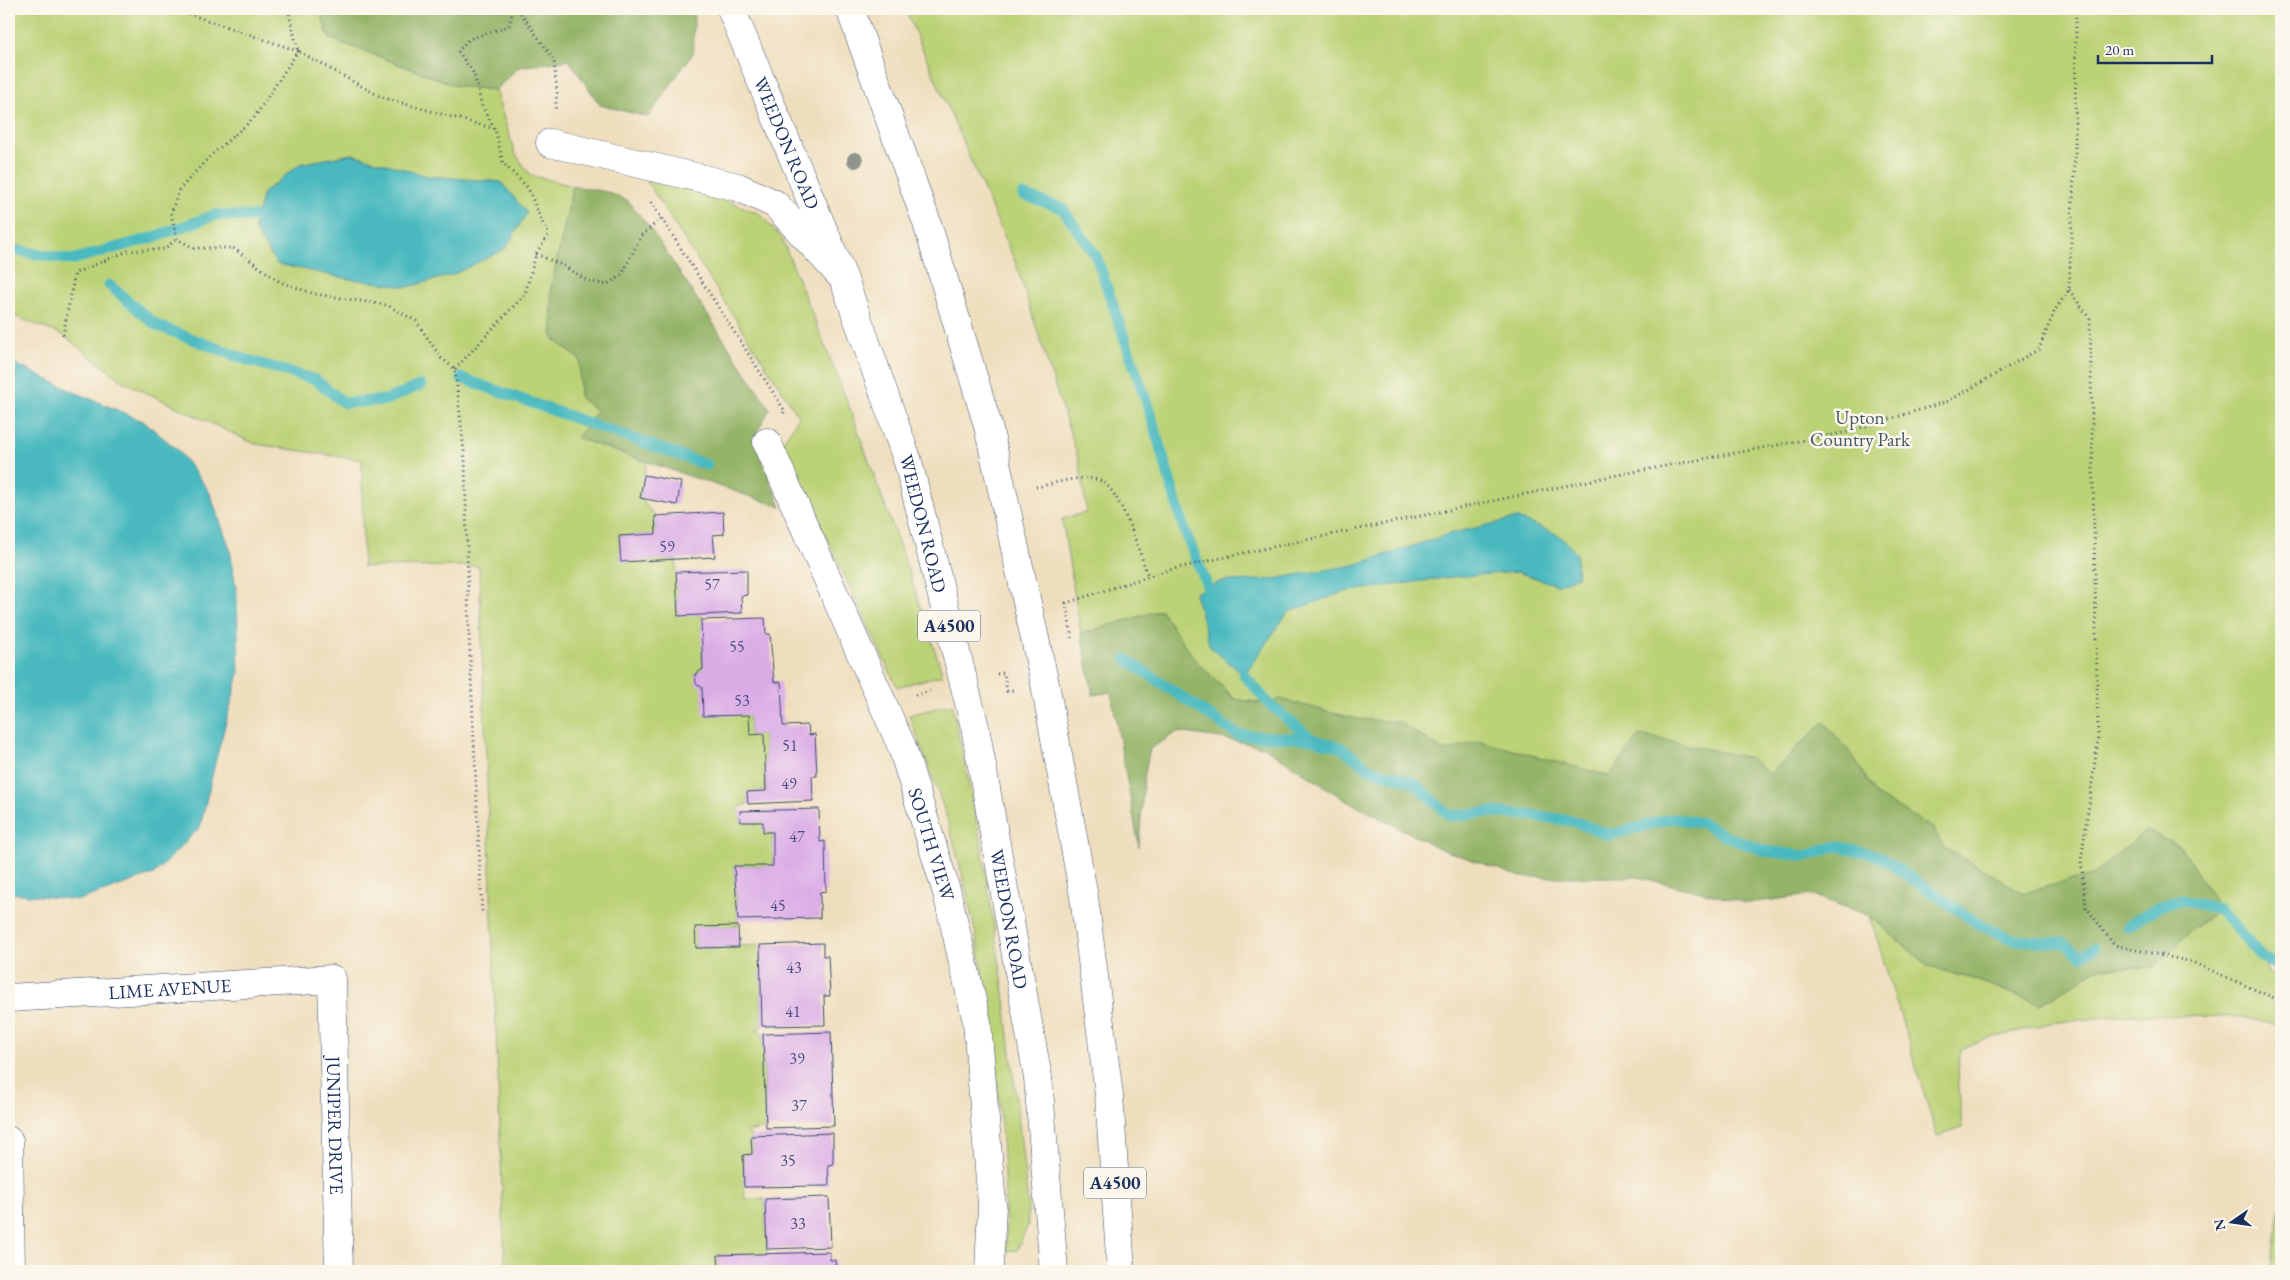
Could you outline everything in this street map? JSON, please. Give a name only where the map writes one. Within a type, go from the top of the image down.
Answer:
[{"type":"main road","name":"WEEDON ROAD","points":[[731,9],[843,277],[908,462],[975,727],[1038,1078],[1054,1271]]},
{"type":"main road","name":"A4500","points":[[850,9],[927,223],[988,426],[1045,684],[1084,897],[1109,1095],[1121,1271]]},
{"type":"main road","points":[[550,143],[745,190],[774,204],[843,277]]},
{"type":"main road","name":"SOUTH VIEW","points":[[767,442],[902,747],[947,894],[977,1022],[992,1205],[990,1271]]},
{"type":"main road","name":"LIME AVENUE","points":[[9,998],[332,979]]},
{"type":"main road","name":"JUNIPER DRIVE","points":[[332,979],[339,1271]]},
{"type":"main road","points":[[9,1141],[11,1271]]},
{"type":"path","points":[[174,9],[298,51],[381,97],[495,129]]},
{"type":"path","points":[[288,9],[298,51],[254,118],[209,158],[179,190],[170,214],[177,239],[194,248],[233,248],[280,282],[315,294],[387,305],[416,321],[440,358],[455,369],[465,460],[469,634],[482,912]]},
{"type":"path","points":[[455,369],[525,294],[536,254],[549,234],[528,188],[503,163],[495,129],[482,106],[474,74],[458,51],[470,39],[508,26],[513,9]]},
{"type":"path","points":[[518,9],[554,60],[557,94],[550,143]]},
{"type":"path","points":[[1073,643],[1066,603],[1148,576],[1612,476],[1847,432],[1949,401],[2039,349],[2055,310],[2069,290],[2075,149],[2076,9]]},
{"type":"path","points":[[647,195],[785,411],[767,442]]},
{"type":"path","points":[[536,254],[564,266],[586,280],[606,285],[622,275],[641,236],[662,218]]},
{"type":"path","points":[[63,335],[75,273],[128,251],[164,249],[177,239]]},
{"type":"path","points":[[2069,290],[2090,319],[2098,740],[2081,861],[2086,907],[2114,945],[2192,962],[2281,1001]]},
{"type":"path","points":[[1003,495],[1085,478],[1102,481],[1116,495],[1148,576]]},
{"type":"green space","points":[[9,9],[320,9],[329,38],[457,86],[495,90],[515,153],[530,175],[573,186],[551,288],[553,338],[580,360],[580,398],[597,411],[578,438],[647,462],[640,498],[655,516],[656,534],[619,536],[621,561],[676,559],[678,615],[702,615],[703,669],[695,674],[702,687],[749,715],[750,735],[764,734],[766,791],[748,792],[748,804],[737,808],[740,811],[741,822],[763,822],[773,832],[773,866],[734,866],[738,926],[695,928],[696,948],[760,945],[762,1026],[756,1030],[763,1034],[766,1128],[747,1132],[751,1136],[752,1154],[743,1155],[745,1199],[765,1199],[767,1254],[718,1255],[719,1271],[505,1271],[479,566],[363,567],[362,460],[255,444],[122,381],[63,335],[9,314]],"holes":[[[352,154],[427,176],[501,182],[254,229],[263,193],[300,164]]]},
{"type":"green space","points":[[320,9],[691,9],[694,16],[693,53],[648,117],[600,105],[569,60],[519,67],[495,90],[457,86],[329,38]]},
{"type":"green space","name":"Upton Country Park","points":[[905,9],[2281,9],[2281,968],[2263,959],[2268,973],[2281,982],[2281,1027],[2243,1017],[2128,1015],[2050,1023],[1980,1041],[1961,1049],[1958,1071],[1962,1128],[1937,1136],[1870,916],[1929,967],[1974,979],[2040,1004],[2102,967],[2155,967],[2195,927],[2218,909],[2132,923],[1806,856],[1269,704],[1235,699],[1195,660],[1161,610],[1081,634],[1062,519],[1087,512],[1079,461],[1016,264]]},
{"type":"green space","points":[[646,180],[719,197],[760,214],[782,239],[849,406],[909,572],[943,675],[897,687],[782,443],[799,417]]},
{"type":"green space","points":[[573,186],[607,192],[628,201],[650,228],[770,409],[753,439],[781,507],[577,438],[597,411],[580,398],[580,360],[553,338],[551,288]]},
{"type":"green space","points":[[1161,610],[1195,660],[1234,699],[1269,704],[1280,699],[1357,719],[1399,722],[1444,751],[1480,741],[1609,776],[1640,735],[1750,758],[1770,774],[1824,722],[1853,756],[1876,795],[1933,828],[1943,846],[2024,893],[2094,874],[2146,830],[2181,847],[2219,909],[2195,927],[2155,967],[2102,967],[2040,1004],[1974,979],[1929,967],[1870,916],[1812,895],[1747,903],[1638,877],[1521,877],[1441,849],[1347,801],[1264,747],[1221,738],[1177,732],[1150,749],[1144,776],[1139,847],[1111,692],[1093,695],[1081,634]]},
{"type":"green space","points":[[952,704],[981,841],[1004,992],[1028,1203],[1028,1225],[1017,1250],[1006,1251],[1005,1197],[998,1089],[984,981],[974,927],[948,822],[909,715]]},
{"type":"green space","points":[[2281,1201],[2281,1271],[2271,1271],[2274,1238]]},
{"type":"water","points":[[352,154],[427,176],[501,182],[527,213],[505,249],[452,275],[408,287],[344,278],[277,264],[254,229],[263,193],[300,164]]},
{"type":"water","points":[[9,361],[70,390],[143,421],[178,450],[209,491],[230,549],[237,596],[239,674],[200,827],[154,874],[79,900],[9,893]]},
{"type":"water","points":[[1517,518],[1559,535],[1576,553],[1578,576],[1557,585],[1517,572],[1452,577],[1344,592],[1288,612],[1244,675],[1210,647],[1195,593],[1222,581],[1267,580],[1354,565],[1449,534]]},
{"type":"building","points":[[644,475],[681,482],[677,505],[640,498]]},
{"type":"building","points":[[723,512],[724,534],[713,535],[715,557],[621,562],[619,536],[656,534],[655,516]]},
{"type":"building","points":[[747,570],[747,595],[741,596],[742,613],[678,616],[676,572]]},
{"type":"building","points":[[765,618],[766,634],[770,634],[774,682],[781,682],[783,726],[808,725],[809,735],[815,734],[817,776],[812,776],[813,801],[748,804],[747,792],[766,791],[764,734],[750,735],[749,715],[703,716],[702,687],[696,684],[695,674],[703,669],[701,620]]},
{"type":"building","points":[[819,809],[820,842],[825,841],[826,891],[820,892],[820,918],[738,920],[734,866],[773,866],[773,832],[763,832],[763,822],[741,822],[740,811]]},
{"type":"building","points":[[738,926],[739,947],[696,948],[695,927]]},
{"type":"building","points":[[823,943],[823,956],[828,956],[830,996],[824,996],[825,1025],[762,1026],[760,945]]},
{"type":"building","points":[[831,1032],[834,1126],[766,1128],[763,1034]]},
{"type":"building","points":[[833,1133],[833,1164],[828,1165],[829,1186],[744,1187],[743,1155],[752,1154],[751,1136]]},
{"type":"building","points":[[829,1197],[831,1247],[767,1249],[765,1199]]},
{"type":"building","points":[[830,1252],[830,1260],[835,1260],[836,1271],[719,1271],[718,1255]]},
{"type":"waterway","points":[[1023,195],[1062,208],[1096,256],[1149,409],[1184,529],[1208,588]]},
{"type":"waterway","points":[[9,249],[71,260],[151,238],[215,215],[257,217]]},
{"type":"waterway","points":[[109,285],[156,325],[244,359],[316,380],[344,403],[386,400],[421,385]]},
{"type":"waterway","points":[[461,378],[707,465]]},
{"type":"waterway","points":[[1126,659],[1238,735],[1312,739]]},
{"type":"waterway","points":[[1244,675],[1269,704],[1312,739],[1342,748],[1370,769],[1413,782],[1450,816],[1491,812],[1536,816],[1572,821],[1610,835],[1673,818],[1702,823],[1728,837],[1765,851],[1806,856],[1837,846],[1879,856],[1980,925],[2014,940],[2064,943],[2081,956],[2094,948]]},
{"type":"waterway","points":[[2127,926],[2158,907],[2181,900],[2219,909],[2263,958],[2281,968]]}]
